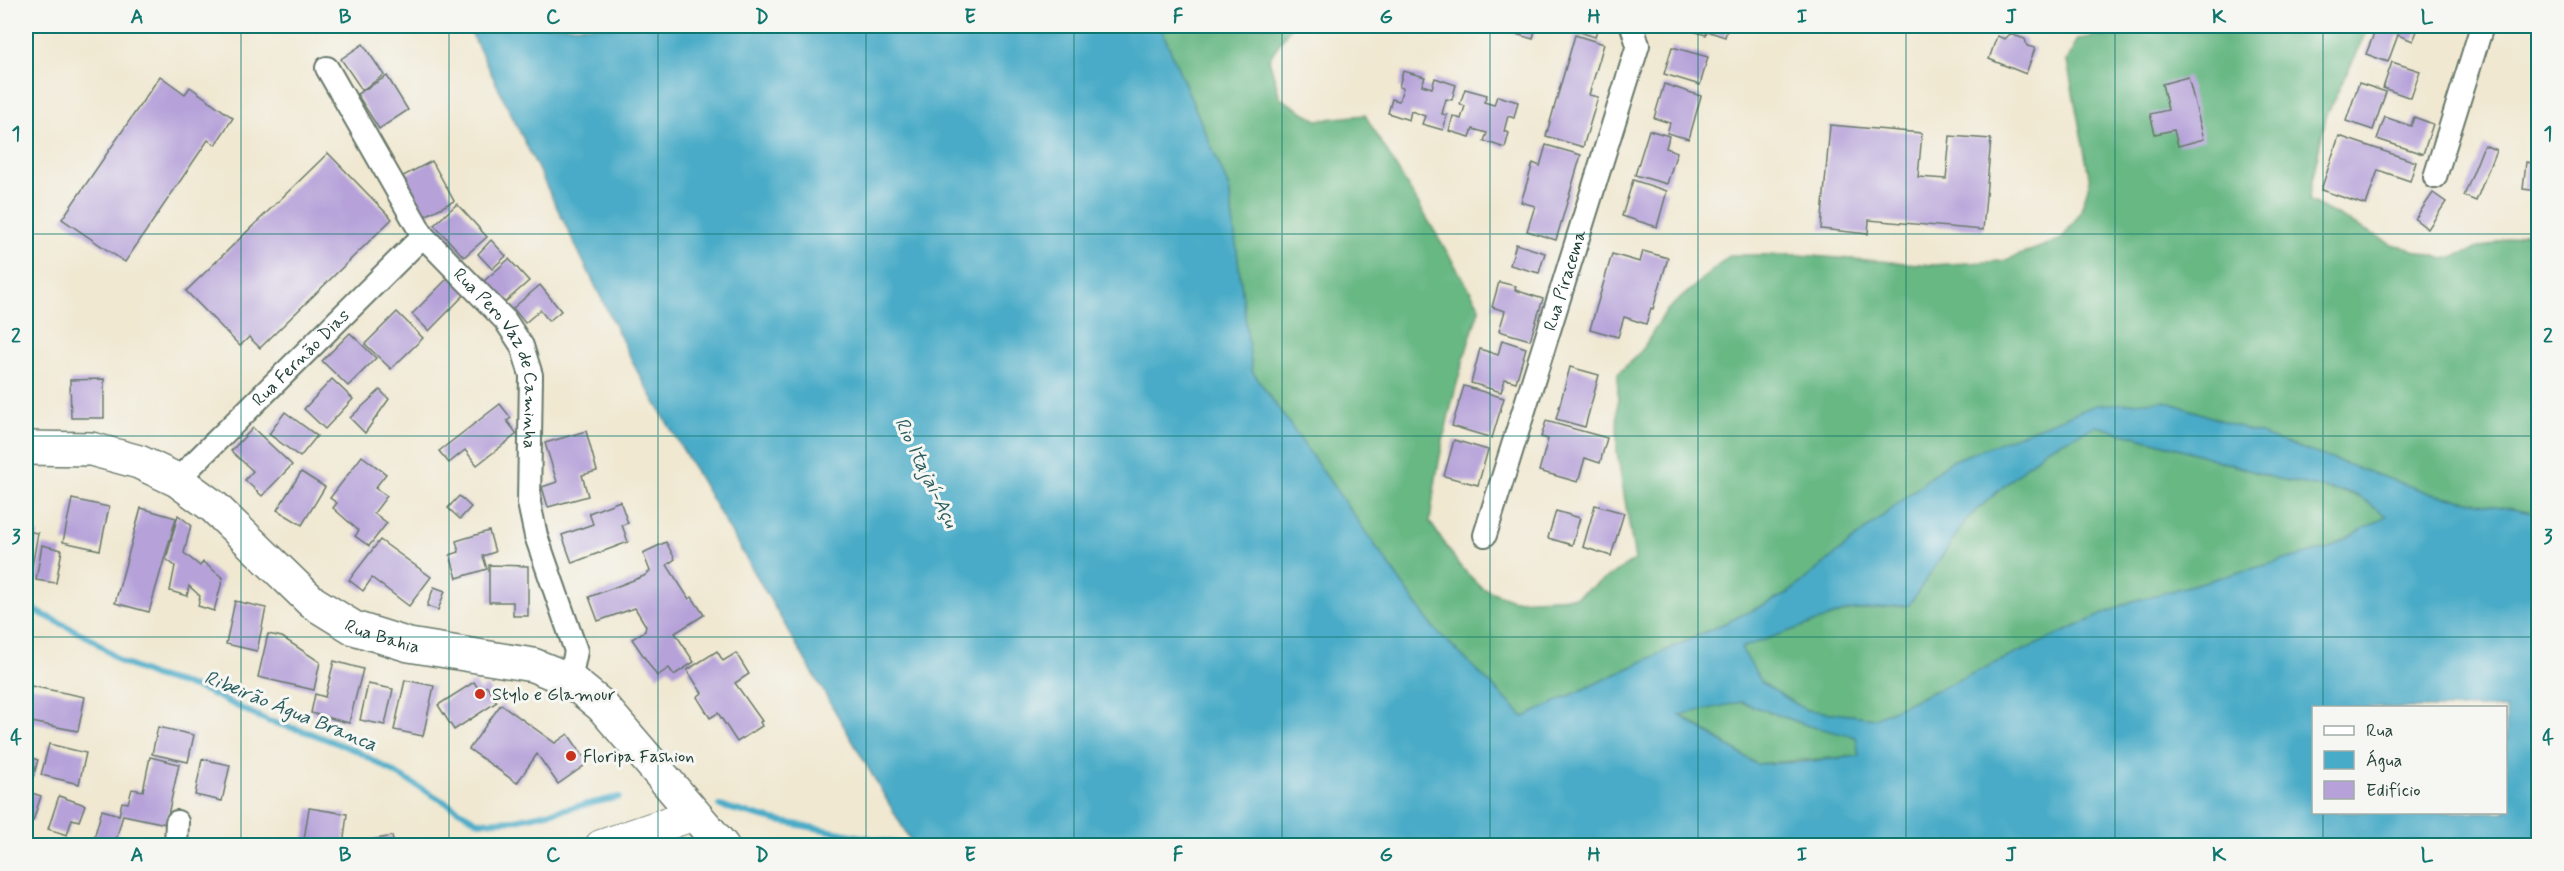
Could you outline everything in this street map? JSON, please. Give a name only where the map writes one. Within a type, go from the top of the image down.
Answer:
[{"type":"main road","name":"Rua Bahia","points":[[26,448],[91,449],[139,462],[177,480],[214,507],[312,602],[354,628],[408,645],[533,665],[570,681],[602,706],[722,846]]},
{"type":"street","name":"Rua Piracema","points":[[1485,535],[1638,45],[1632,26]]},
{"type":"street","points":[[2435,177],[2482,26]]},
{"type":"street","name":"Rua Pero Vaz de Caminha","points":[[327,68],[423,236],[505,320],[522,346],[531,375],[529,503],[536,536],[576,651],[570,681]]},
{"type":"street","name":"Rua Fernão Dias","points":[[177,480],[423,236]]},
{"type":"street","points":[[601,846],[695,814]]},
{"type":"street","points":[[176,846],[177,822]]},
{"type":"green space","points":[[1160,26],[1291,26],[1269,59],[1280,98],[1317,120],[1365,115],[1480,307],[1449,413],[1430,522],[1459,565],[1482,588],[1513,600],[1576,597],[1635,560],[1617,452],[1618,374],[1642,350],[1666,311],[1730,255],[1799,255],[1933,265],[2003,261],[2062,239],[2080,213],[2090,181],[2067,61],[2078,39],[2142,30],[2153,26],[2370,26],[2326,116],[2308,200],[2392,244],[2445,259],[2538,229],[2538,514],[2432,494],[2165,401],[1949,462],[1787,594],[1524,717],[1432,626],[1252,371],[1229,188]]},
{"type":"green space","points":[[2096,426],[2172,446],[2274,478],[2356,495],[2387,516],[2329,548],[2130,602],[1875,718],[1806,710],[1762,683],[1740,648],[1847,611],[1909,605],[1968,518],[2046,449]]},
{"type":"green space","points":[[1741,702],[1809,726],[1857,737],[1859,756],[1756,764],[1679,714]]},
{"type":"water","name":"Rio Itajaí-Açu","points":[[468,26],[1160,26],[1229,188],[1252,371],[1432,626],[1524,717],[1787,594],[1949,462],[2096,405],[2165,401],[2432,494],[2538,514],[2538,845],[913,845],[637,371]],"holes":[[[2096,426],[2172,446],[2274,478],[2356,494],[2386,516],[2329,548],[2130,602],[1875,718],[1806,710],[1762,683],[1741,648],[1847,611],[1909,605],[1968,518],[2046,449]],[[1741,702],[1809,726],[1856,737],[1859,756],[1756,764],[1679,715]]]},
{"type":"building","points":[[1514,26],[1536,26],[1533,39],[1512,33]]},
{"type":"building","points":[[1568,26],[1598,26],[1595,37],[1567,28]]},
{"type":"building","points":[[1676,26],[1728,26],[1725,37],[1707,31],[1706,35]]},
{"type":"building","points":[[2377,26],[2419,26],[2413,41],[2398,35],[2388,62],[2366,54]]},
{"type":"building","points":[[2010,34],[2025,39],[2027,46],[2035,48],[2026,74],[1989,59],[1997,36],[2005,39]]},
{"type":"building","points":[[1575,35],[1604,44],[1589,95],[1598,97],[1583,147],[1546,136]]},
{"type":"building","points":[[363,44],[384,75],[362,90],[341,59]]},
{"type":"building","points":[[1672,47],[1708,57],[1700,85],[1664,74]]},
{"type":"building","points":[[2392,62],[2420,71],[2411,98],[2383,88]]},
{"type":"building","points":[[1403,71],[1425,77],[1422,85],[1432,88],[1435,78],[1456,85],[1452,100],[1446,99],[1442,114],[1447,115],[1443,130],[1422,124],[1425,116],[1411,111],[1409,120],[1388,113],[1392,99],[1399,101],[1403,88],[1399,87]]},
{"type":"building","points":[[160,76],[185,94],[190,87],[233,118],[215,145],[208,140],[125,262],[62,219]]},
{"type":"building","points":[[387,76],[408,110],[379,129],[357,94]]},
{"type":"building","points":[[2188,77],[2204,139],[2178,146],[2174,130],[2155,134],[2150,114],[2168,110],[2162,84]]},
{"type":"building","points":[[2359,83],[2386,92],[2373,130],[2346,121]]},
{"type":"building","points":[[1664,84],[1701,96],[1689,139],[1667,133],[1670,123],[1654,118]]},
{"type":"building","points":[[1465,89],[1487,95],[1484,102],[1494,105],[1497,96],[1518,102],[1514,118],[1508,116],[1504,131],[1509,133],[1505,148],[1484,141],[1487,133],[1473,129],[1470,137],[1449,131],[1453,116],[1461,119],[1465,106],[1460,104]]},
{"type":"building","points":[[2385,117],[2411,126],[2414,117],[2433,124],[2423,154],[2377,139]]},
{"type":"building","points":[[1830,125],[1922,133],[1918,177],[1946,179],[1950,136],[1991,139],[1983,230],[1869,220],[1868,234],[1821,229]]},
{"type":"building","points":[[1649,130],[1669,136],[1666,148],[1677,152],[1667,184],[1635,175]]},
{"type":"building","points":[[2339,136],[2416,162],[2410,181],[2378,170],[2366,205],[2321,190]]},
{"type":"building","points":[[1546,145],[1581,155],[1556,240],[1527,231],[1535,206],[1521,202],[1533,163],[1540,166]]},
{"type":"building","points":[[2484,145],[2496,150],[2476,201],[2464,196]]},
{"type":"building","points":[[328,153],[392,219],[260,348],[249,337],[240,346],[186,291]]},
{"type":"building","points":[[432,161],[454,201],[425,216],[403,176]]},
{"type":"building","points":[[2526,162],[2538,164],[2538,191],[2523,189]]},
{"type":"building","points":[[1633,180],[1667,191],[1657,227],[1622,216]]},
{"type":"building","points":[[2433,193],[2446,202],[2428,229],[2415,219]]},
{"type":"building","points":[[457,204],[487,237],[464,257],[434,225]]},
{"type":"building","points":[[491,240],[506,256],[492,269],[478,254]]},
{"type":"building","points":[[1516,244],[1545,253],[1539,273],[1510,265]]},
{"type":"building","points":[[1643,251],[1668,258],[1653,309],[1651,308],[1646,324],[1624,317],[1618,337],[1590,329],[1612,254],[1640,262]]},
{"type":"building","points":[[509,259],[529,281],[504,303],[484,281]]},
{"type":"building","points":[[452,274],[468,291],[429,331],[412,314]]},
{"type":"building","points":[[1499,282],[1516,286],[1515,290],[1543,299],[1530,340],[1499,331],[1505,311],[1492,307]]},
{"type":"building","points":[[540,285],[561,311],[549,321],[540,310],[525,323],[513,308]]},
{"type":"building","points":[[397,312],[423,338],[391,369],[365,344]]},
{"type":"building","points":[[350,333],[376,358],[348,386],[322,361]]},
{"type":"building","points":[[1502,340],[1526,348],[1516,382],[1505,379],[1501,392],[1471,383],[1480,349],[1498,355]]},
{"type":"building","points":[[1570,367],[1599,375],[1585,427],[1556,419]]},
{"type":"building","points":[[104,379],[104,418],[71,418],[70,380]]},
{"type":"building","points":[[332,379],[353,399],[325,429],[304,409]]},
{"type":"building","points":[[1464,386],[1504,398],[1492,438],[1452,426]]},
{"type":"building","points":[[380,390],[389,399],[365,433],[350,418]]},
{"type":"building","points":[[500,404],[511,418],[507,421],[517,434],[477,465],[465,450],[449,463],[439,451]]},
{"type":"building","points":[[285,412],[317,436],[300,457],[269,434]]},
{"type":"building","points":[[1546,421],[1607,438],[1600,463],[1585,458],[1578,482],[1539,471],[1548,439],[1541,437]]},
{"type":"building","points":[[253,428],[292,465],[262,496],[245,480],[253,471],[231,451]]},
{"type":"building","points":[[586,431],[597,471],[582,475],[588,496],[548,507],[542,487],[557,482],[545,443]]},
{"type":"building","points":[[1454,440],[1488,450],[1478,485],[1444,476]]},
{"type":"building","points":[[362,456],[386,474],[375,488],[387,496],[374,513],[387,523],[369,546],[355,536],[359,531],[333,508],[337,503],[330,498]]},
{"type":"building","points":[[301,472],[325,487],[302,525],[277,510]]},
{"type":"building","points":[[459,496],[471,507],[460,519],[448,508]]},
{"type":"building","points":[[72,499],[109,507],[100,550],[63,542]]},
{"type":"building","points":[[620,501],[628,523],[622,525],[628,542],[572,563],[562,535],[593,524],[589,513]]},
{"type":"building","points":[[1595,505],[1624,513],[1611,556],[1583,547]]},
{"type":"building","points":[[141,508],[176,518],[149,612],[115,603]]},
{"type":"building","points":[[1556,511],[1580,518],[1572,545],[1548,538]]},
{"type":"building","points":[[178,515],[191,525],[184,553],[200,566],[203,562],[223,578],[214,611],[198,606],[200,596],[189,586],[187,596],[170,591],[175,566],[166,559]]},
{"type":"building","points":[[26,531],[38,533],[31,572],[26,571]]},
{"type":"building","points":[[489,531],[495,552],[483,556],[487,569],[457,578],[450,555],[459,552],[456,541]]},
{"type":"building","points":[[380,540],[431,577],[409,606],[372,578],[363,591],[349,580]]},
{"type":"building","points":[[666,542],[675,559],[667,565],[689,599],[692,597],[704,615],[675,633],[694,662],[674,675],[669,668],[657,676],[632,639],[645,631],[646,626],[635,608],[598,621],[589,597],[644,576],[650,571],[643,553]]},
{"type":"building","points":[[42,545],[62,550],[56,583],[36,580]]},
{"type":"building","points":[[489,565],[528,566],[528,616],[513,616],[513,602],[489,602]]},
{"type":"building","points":[[434,587],[445,591],[438,610],[427,606]]},
{"type":"building","points":[[235,601],[266,608],[257,651],[226,644]]},
{"type":"building","points":[[268,634],[282,637],[320,662],[314,690],[258,677]]},
{"type":"building","points":[[717,651],[723,661],[736,653],[749,674],[735,683],[762,721],[760,722],[762,726],[737,742],[718,713],[710,718],[697,697],[702,693],[687,670]]},
{"type":"building","points":[[334,661],[363,669],[349,723],[311,713],[315,694],[325,697]]},
{"type":"building","points":[[405,680],[434,686],[423,736],[394,730]]},
{"type":"building","points":[[474,682],[480,691],[487,686],[497,702],[454,730],[438,705]]},
{"type":"building","points":[[368,684],[393,689],[385,725],[360,720]]},
{"type":"building","points":[[26,685],[85,697],[78,731],[26,721]]},
{"type":"building","points":[[501,704],[555,743],[568,734],[588,763],[558,784],[537,754],[517,783],[469,749]]},
{"type":"building","points":[[158,727],[194,735],[188,762],[152,754]]},
{"type":"building","points":[[49,744],[86,753],[79,784],[41,775]]},
{"type":"building","points":[[26,756],[38,760],[33,778],[26,775]]},
{"type":"building","points":[[150,757],[179,764],[166,824],[123,815],[115,844],[94,838],[102,810],[119,815],[122,802],[128,803],[132,789],[143,791]]},
{"type":"building","points":[[202,759],[230,765],[222,801],[195,795]]},
{"type":"building","points":[[26,791],[41,796],[33,821],[26,819]]},
{"type":"building","points":[[59,796],[85,805],[79,821],[72,819],[67,835],[48,829]]},
{"type":"building","points":[[309,808],[347,814],[343,846],[303,846]]},
{"type":"building","points":[[392,836],[394,846],[366,846],[365,841]]},
{"type":"waterway","name":"Ribeirão Água Branca","points":[[26,606],[92,639],[121,662],[154,676],[201,689],[268,721],[310,733],[357,751],[479,822],[516,820],[619,797]]},
{"type":"waterway","name":"Ribeirão Água Branca","points":[[720,806],[778,821],[910,846]]},
{"type":"place","name":"Stylo e Glamour","points":[[480,694]]},
{"type":"place","name":"Floripa Fashion","points":[[571,756]]}]
